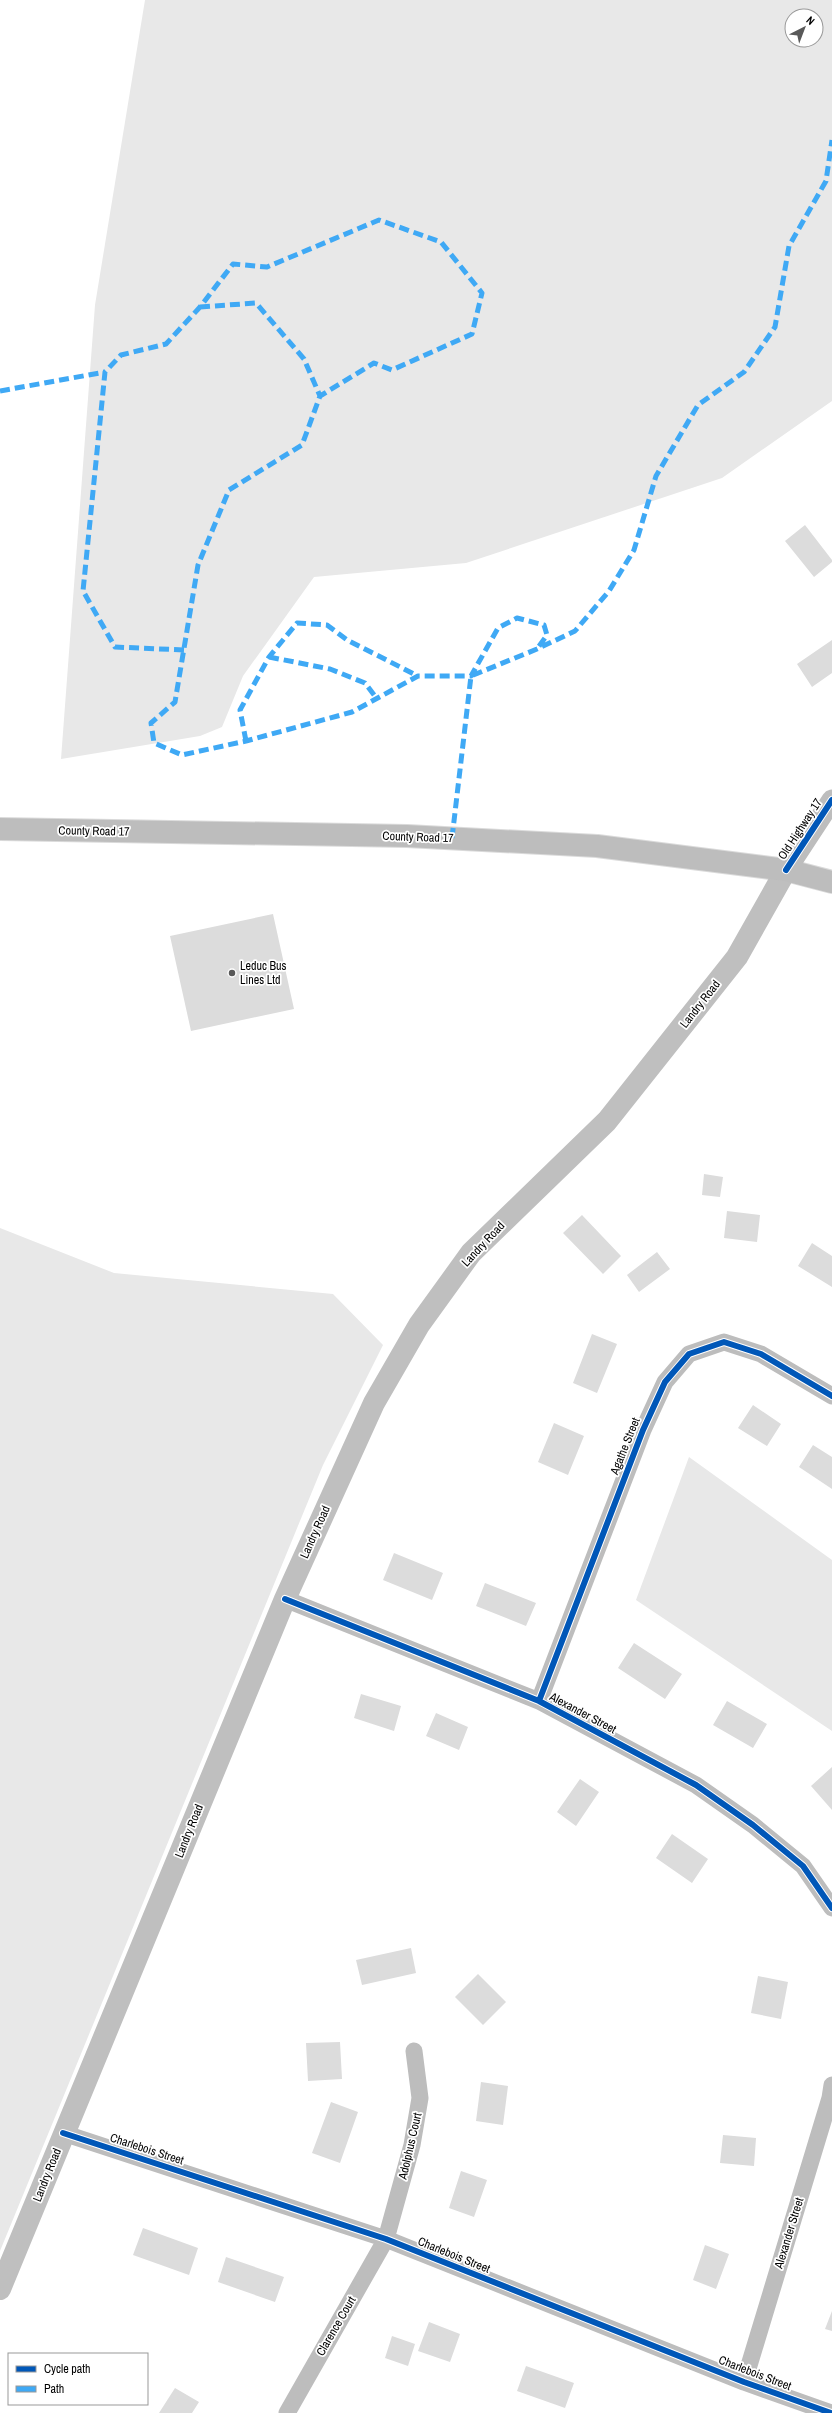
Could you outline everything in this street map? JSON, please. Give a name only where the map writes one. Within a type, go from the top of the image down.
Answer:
[{"type":"main road","name":"County Road 17","points":[[0,829],[480,839],[597,846],[786,870],[832,882]]},
{"type":"main road","name":"Landry Road","points":[[0,2289],[285,1598],[374,1403],[419,1325],[471,1253],[607,1121],[737,957],[786,870]]},
{"type":"street","name":"Old Highway 17","points":[[786,870],[832,800]]},
{"type":"street","name":"Agathe Street","points":[[539,1701],[643,1430],[664,1382],[689,1354],[724,1342],[761,1354],[832,1396]]},
{"type":"street","name":"Alexander Street","points":[[285,1598],[539,1701],[696,1785],[747,1820],[802,1866],[832,1908]]},
{"type":"street","name":"Adolphus Court","points":[[386,2239],[412,2145],[420,2098],[414,2051]]},
{"type":"street","name":"Alexander Street","points":[[744,2382],[830,2098],[832,2084]]},
{"type":"street","name":"Charlebois Street","points":[[64,2133],[386,2239],[744,2382],[831,2413]]},
{"type":"street","name":"Clarence Court","points":[[288,2413],[386,2239]]},
{"type":"shaded area","points":[[145,0],[832,0],[832,401],[722,478],[466,563],[314,577],[243,676],[222,727],[200,736],[61,759],[95,305]]},
{"type":"shaded area","points":[[0,1228],[114,1273],[333,1294],[383,1345],[323,1465],[0,2251]]},
{"type":"shaded area","points":[[689,1457],[832,1560],[832,1731],[636,1600]]},
{"type":"building","points":[[805,525],[832,560],[832,562],[814,577],[785,541]]},
{"type":"building","points":[[832,640],[832,673],[812,687],[797,664]]},
{"type":"building","name":"Leduc Bus Lines Ltd","points":[[273,914],[294,1009],[191,1031],[170,936]]},
{"type":"building","points":[[704,1174],[723,1177],[720,1197],[702,1195]]},
{"type":"building","points":[[727,1211],[760,1215],[757,1242],[724,1238]]},
{"type":"building","points":[[582,1215],[621,1256],[603,1274],[563,1233]]},
{"type":"building","points":[[812,1243],[832,1256],[832,1287],[798,1266]]},
{"type":"building","points":[[657,1252],[670,1269],[639,1292],[627,1275]]},
{"type":"building","points":[[592,1334],[617,1344],[597,1393],[573,1383]]},
{"type":"building","points":[[753,1405],[781,1424],[767,1446],[738,1428]]},
{"type":"building","points":[[554,1423],[584,1436],[568,1475],[538,1462]]},
{"type":"building","points":[[813,1445],[832,1457],[832,1489],[799,1467]]},
{"type":"building","points":[[394,1553],[443,1573],[432,1600],[383,1580]]},
{"type":"building","points":[[485,1583],[536,1603],[526,1626],[476,1606]]},
{"type":"building","points":[[634,1643],[682,1674],[665,1699],[618,1668]]},
{"type":"building","points":[[361,1694],[401,1706],[394,1731],[354,1718]]},
{"type":"building","points":[[727,1701],[767,1724],[753,1748],[713,1725]]},
{"type":"building","points":[[436,1713],[468,1727],[459,1750],[426,1736]]},
{"type":"building","points":[[832,1767],[832,1810],[811,1786]]},
{"type":"building","points":[[580,1779],[599,1792],[576,1826],[557,1812]]},
{"type":"building","points":[[672,1834],[708,1859],[692,1883],[656,1858]]},
{"type":"building","points":[[411,1948],[416,1973],[362,1985],[356,1960]]},
{"type":"building","points":[[478,1974],[506,2002],[483,2025],[455,1997]]},
{"type":"building","points":[[758,1976],[788,1982],[781,2019],[751,2013]]},
{"type":"building","points":[[340,2042],[342,2079],[308,2081],[306,2043]]},
{"type":"building","points":[[481,2082],[508,2086],[503,2125],[476,2121]]},
{"type":"building","points":[[331,2102],[358,2112],[340,2163],[312,2153]]},
{"type":"building","points":[[723,2135],[756,2138],[754,2166],[720,2163]]},
{"type":"building","points":[[461,2171],[487,2180],[474,2217],[449,2208]]},
{"type":"building","points":[[143,2228],[198,2248],[189,2275],[133,2255]]},
{"type":"building","points":[[705,2245],[729,2254],[716,2289],[693,2280]]},
{"type":"building","points":[[226,2257],[284,2277],[275,2302],[218,2282]]},
{"type":"building","points":[[832,2311],[832,2331],[825,2329]]},
{"type":"building","points":[[429,2322],[460,2334],[450,2362],[418,2351]]},
{"type":"building","points":[[392,2336],[415,2344],[408,2366],[385,2358]]},
{"type":"building","points":[[526,2366],[574,2383],[565,2408],[517,2391]]},
{"type":"building","points":[[175,2388],[199,2402],[192,2413],[159,2413]]},
{"type":"marked path","points":[[452,838],[471,676],[537,649],[575,631],[609,591],[634,550],[656,476],[698,405],[744,372],[775,327],[789,246],[826,181],[832,140]]},
{"type":"marked path","points":[[184,650],[115,647],[83,591],[105,372],[121,355],[166,344],[200,307],[233,264],[267,267],[379,220],[441,242],[482,293],[472,334],[392,370],[374,363],[320,396],[302,445],[229,490],[198,565],[175,702],[151,723],[154,743],[182,755],[246,741],[352,712],[418,676],[471,676],[498,628],[517,618],[544,625],[547,635],[537,649]]},
{"type":"marked path","points":[[200,307],[256,303],[304,359],[320,396]]},
{"type":"marked path","points":[[0,391],[105,372]]},
{"type":"marked path","points":[[246,741],[240,710],[269,657],[297,623],[327,625],[347,640],[418,676]]},
{"type":"marked path","points":[[269,657],[330,669],[365,683],[377,699]]},
{"type":"cycle path","points":[[786,870],[832,800]]},
{"type":"cycle path","points":[[539,1701],[643,1430],[665,1382],[689,1354],[724,1342],[761,1354],[832,1396]]},
{"type":"cycle path","points":[[285,1599],[539,1701],[696,1785],[753,1825],[803,1866],[832,1908]]},
{"type":"cycle path","points":[[63,2133],[386,2239],[744,2382],[831,2413]]},
{"type":"place","name":"Leduc Bus Lines Ltd","points":[[232,973]]}]
